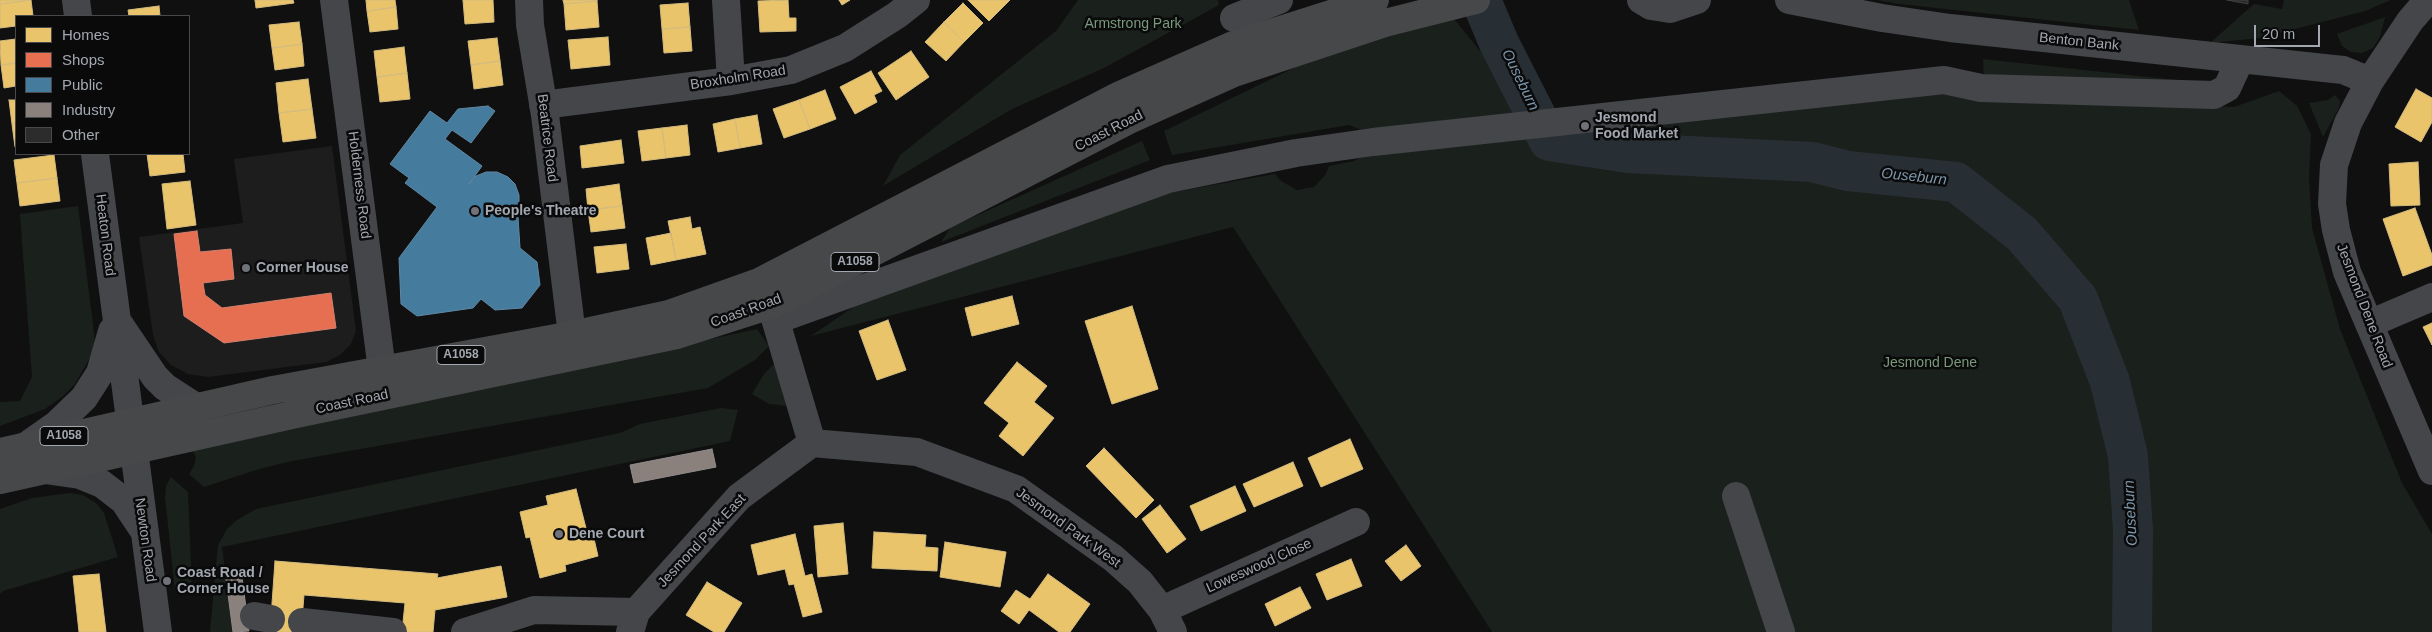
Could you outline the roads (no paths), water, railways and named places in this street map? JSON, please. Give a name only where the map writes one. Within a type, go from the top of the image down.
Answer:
[{"type":"highway","name":"Coast Road","points":[[0,452],[196,407],[572,335],[669,314],[759,282],[1120,95],[1234,45],[1377,8],[1476,0]]},
{"type":"highway","name":"Coast Road","points":[[0,480],[132,449],[677,335],[773,312],[1129,120],[1377,8]]},
{"type":"street","points":[[76,0],[78,15]]},
{"type":"street","name":"Holderness Road","points":[[334,0],[382,370]]},
{"type":"street","name":"Beatrice Road","points":[[529,0],[530,25],[543,105],[565,293],[572,335]]},
{"type":"street","points":[[726,0],[731,81]]},
{"type":"street","name":"Broxholm Road","points":[[543,105],[731,81],[791,70],[844,48],[897,15],[916,0]]},
{"type":"street","points":[[1234,18],[1279,0]]},
{"type":"street","points":[[1641,0],[1652,6],[1670,8],[1697,0]]},
{"type":"street","name":"Benton Bank","points":[[1789,0],[1882,18],[1950,28],[2343,70],[2370,81]]},
{"type":"street","name":"Jesmond Dene Road","points":[[2428,0],[2410,21],[2370,81],[2348,123],[2337,154],[2332,204],[2340,250],[2369,324],[2432,472]]},
{"type":"street","points":[[812,443],[773,312],[1168,179],[1257,160],[1373,142],[1944,80],[1981,88],[2214,95],[2227,88],[2240,60]]},
{"type":"street","name":"Heaton Road","points":[[95,155],[129,422]]},
{"type":"street","points":[[2369,324],[2432,297]]},
{"type":"street","points":[[26,446],[74,410],[93,385],[106,358],[116,317]]},
{"type":"street","name":"Heaton Road","points":[[116,317],[155,377],[165,387],[196,407]]},
{"type":"street","name":"Newton Road","points":[[129,422],[158,632]]},
{"type":"street","name":"Jesmond Park West","points":[[812,443],[918,452],[1016,489],[1113,558],[1140,582],[1168,621]]},
{"type":"street","name":"Jesmond Park East","points":[[633,622],[739,497],[812,443]]},
{"type":"street","points":[[42,470],[80,475],[102,484],[124,501],[144,532]]},
{"type":"street","points":[[1736,496],[1781,632]]},
{"type":"street","name":"Loweswood Close","points":[[1168,621],[1356,522]]},
{"type":"street","points":[[465,632],[534,610],[633,622]]},
{"type":"street","points":[[302,622],[393,632]]},
{"type":"waterway","name":"Ouseburn","points":[[1481,0],[1499,43],[1549,141],[1628,153],[1812,162],[1848,171],[1956,182],[2022,234],[2078,299],[2110,382],[2128,456],[2133,530],[2132,632]]},
{"type":"place","name":"Jesmond Food Market","points":[[1585,126]]},
{"type":"place","name":"People's Theatre","points":[[475,211]]},
{"type":"place","name":"Corner House","points":[[246,268]]},
{"type":"place","name":"Dene Court","points":[[559,534]]},
{"type":"place","name":"Coast Road / Corner House","points":[[167,581]]},
{"type":"park label","name":"Armstrong Park","points":[[1133,24]]},
{"type":"park label","name":"Jesmond Dene","points":[[1930,363]]}]
